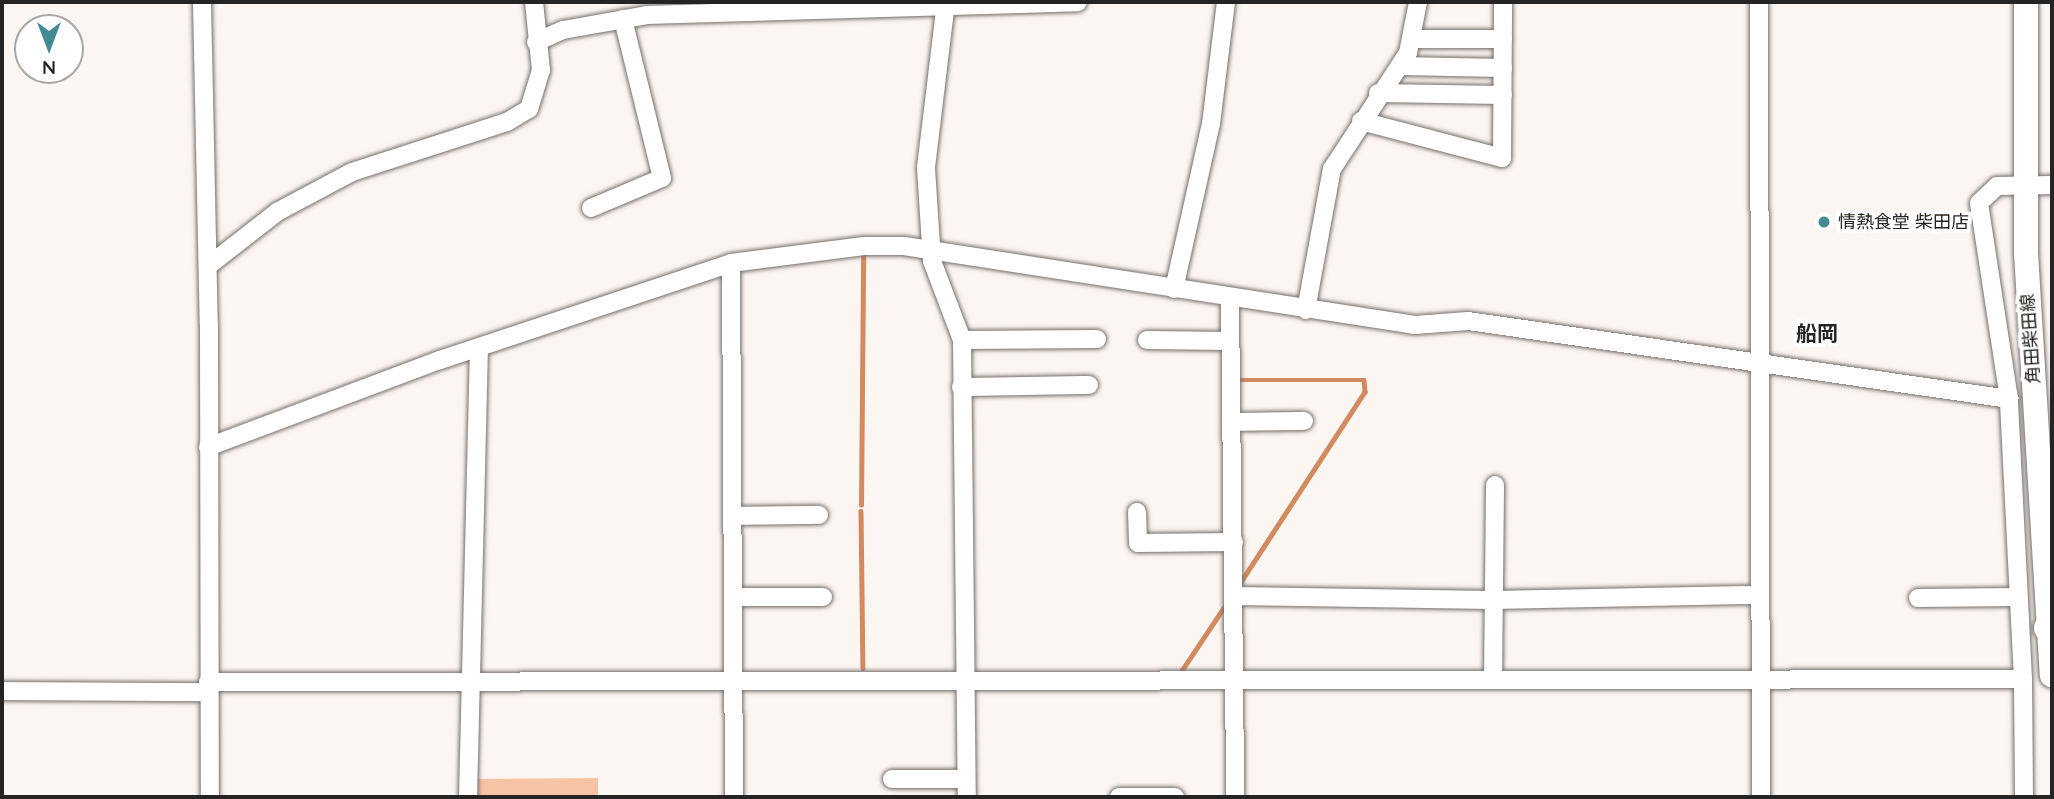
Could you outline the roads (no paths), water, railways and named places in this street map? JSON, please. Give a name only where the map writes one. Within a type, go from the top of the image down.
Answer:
[{"type":"main road","name":"角田柴田線","points":[[2026,2],[2026,185],[2052,675]]},
{"type":"street","points":[[202,2],[208,266],[210,797]]},
{"type":"street","points":[[208,266],[277,212],[352,172],[518,118],[534,100],[541,70],[536,42],[534,2]]},
{"type":"street","points":[[536,42],[564,30],[623,19],[946,4],[1078,2]]},
{"type":"street","points":[[1174,289],[1211,124],[1226,2]]},
{"type":"street","points":[[1306,310],[1332,169],[1378,93],[1399,66],[1411,38],[1418,2]]},
{"type":"street","points":[[1361,121],[1502,158],[1503,2]]},
{"type":"street","points":[[1759,2],[1761,797]]},
{"type":"street","points":[[892,779],[966,788],[962,340],[932,261],[934,251],[926,168],[946,4]]},
{"type":"street","points":[[591,208],[662,178],[623,19]]},
{"type":"street","points":[[1411,38],[1503,39]]},
{"type":"street","points":[[1399,66],[1503,68]]},
{"type":"street","points":[[1378,93],[1503,95]]},
{"type":"street","points":[[2024,797],[2023,679],[2009,399],[1979,203],[1997,186],[2052,185]]},
{"type":"street","points":[[208,447],[279,417],[731,263],[864,246],[934,251],[1415,325],[1468,321],[2009,399]]},
{"type":"street","points":[[731,263],[734,797]]},
{"type":"street","points":[[1230,298],[1235,797]]},
{"type":"street","points":[[962,340],[1097,339]]},
{"type":"street","points":[[1147,340],[1230,341]]},
{"type":"street","points":[[468,797],[468,684],[479,350]]},
{"type":"street","points":[[961,387],[1088,385]]},
{"type":"street","points":[[1231,422],[1304,421]]},
{"type":"street","points":[[1493,679],[1495,485]]},
{"type":"street","points":[[1136,512],[1138,543],[1234,542]]},
{"type":"street","points":[[732,516],[820,515]]},
{"type":"street","points":[[1235,596],[1492,600],[1759,596]]},
{"type":"street","points":[[733,597],[824,597]]},
{"type":"street","points":[[1918,598],[2018,597]]},
{"type":"street","points":[[2,691],[734,682],[2023,679]]},
{"type":"street","points":[[1119,797],[1175,797]]},
{"type":"waterway","points":[[861,505],[863,252]]},
{"type":"waterway","points":[[1238,380],[1364,380],[1365,392],[1240,584]]},
{"type":"waterway","points":[[861,511],[863,668]]},
{"type":"waterway","points":[[1178,676],[1226,604]]},
{"type":"place","name":"情熱食堂 柴田店","points":[[1824,222]]},
{"type":"district","name":"船岡","points":[[1817,333]]}]
